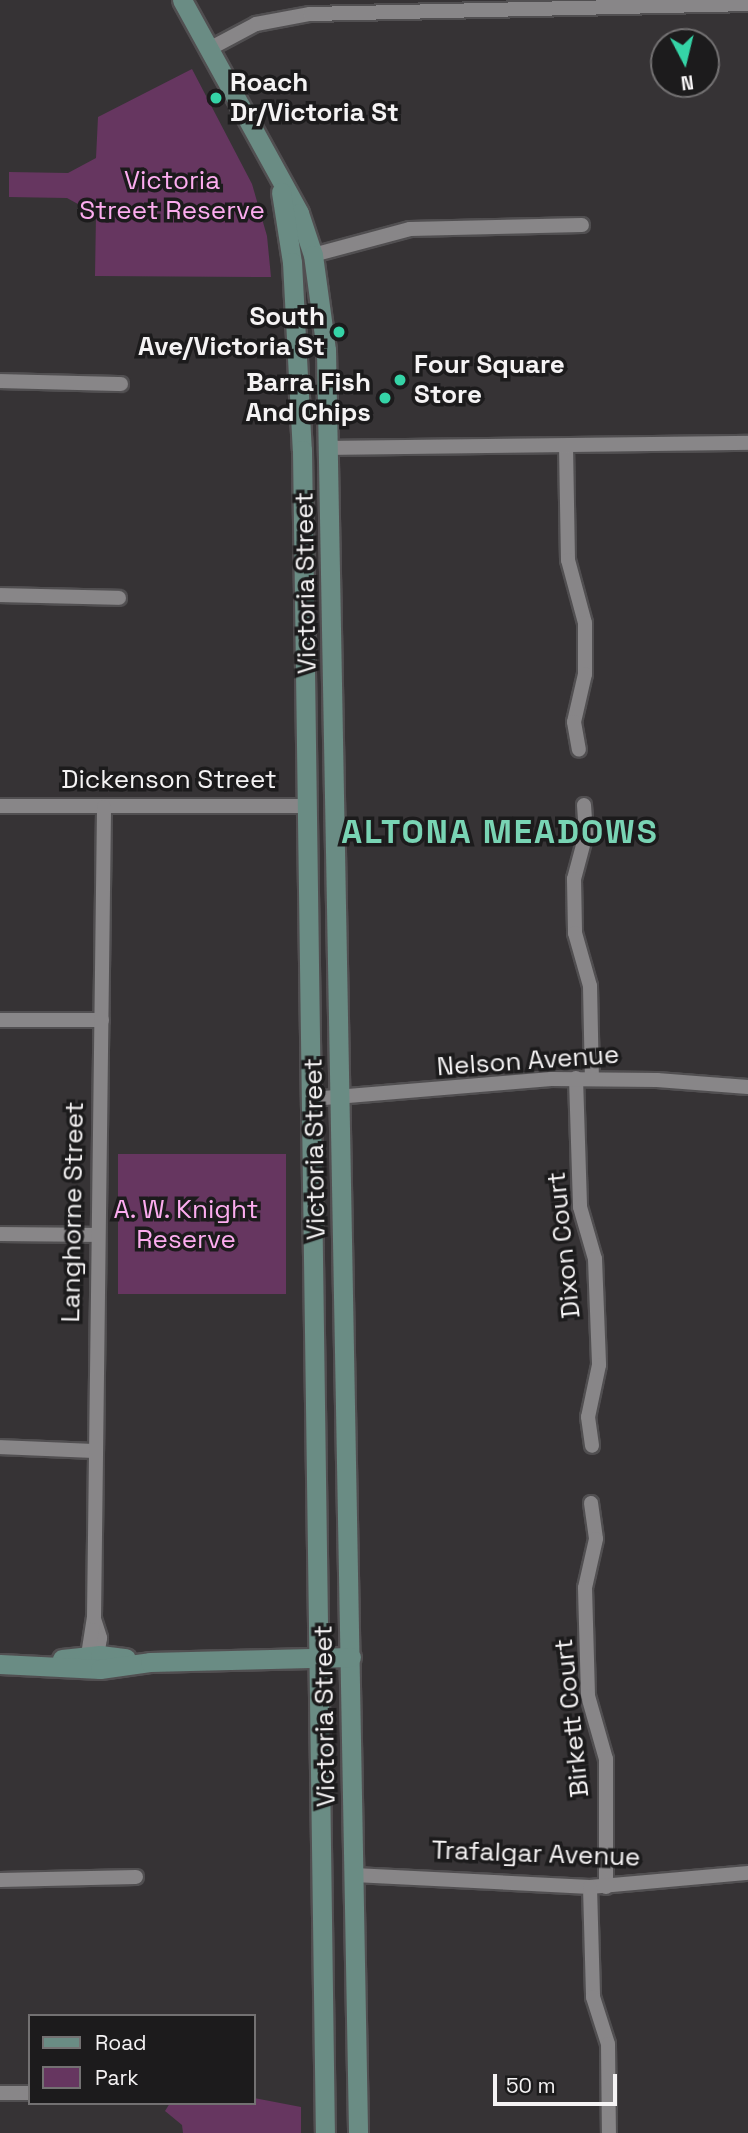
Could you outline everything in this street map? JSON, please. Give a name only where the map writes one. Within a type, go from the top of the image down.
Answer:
[{"type":"street","name":"Victoria Street","points":[[182,0],[299,213],[313,255],[326,350],[337,806],[358,2133]]},
{"type":"street","points":[[209,49],[256,24],[282,16],[370,5],[748,4]]},
{"type":"street","name":"Victoria Street","points":[[278,173],[292,262],[302,450],[325,2133]]},
{"type":"street","points":[[292,262],[410,229],[582,225]]},
{"type":"street","points":[[0,381],[121,384]]},
{"type":"street","points":[[302,450],[748,443]]},
{"type":"street","points":[[566,446],[568,560],[585,623],[585,674],[574,722],[579,750]]},
{"type":"street","points":[[0,595],[119,598]]},
{"type":"street","name":"Dickenson Street","points":[[0,806],[337,806]]},
{"type":"street","points":[[584,806],[586,834],[574,879],[575,933],[590,986],[592,1078]]},
{"type":"street","name":"Langhorne Street","points":[[94,1660],[93,1451],[104,807]]},
{"type":"street","points":[[0,1020],[102,1020]]},
{"type":"street","name":"Nelson Avenue","points":[[312,1100],[576,1078],[748,1087]]},
{"type":"street","name":"Dixon Court","points":[[576,1078],[580,1207],[595,1259],[599,1366],[588,1417],[592,1446]]},
{"type":"street","points":[[0,1234],[97,1235]]},
{"type":"street","points":[[0,1447],[93,1451]]},
{"type":"street","name":"Birkett Court","points":[[591,1503],[596,1539],[585,1588],[588,1682],[606,1759],[606,1887]]},
{"type":"street","points":[[0,1664],[94,1660],[150,1662],[351,1657]]},
{"type":"street","name":"Trafalgar Avenue","points":[[321,1875],[606,1887],[748,1873]]},
{"type":"street","points":[[0,1880],[136,1877]]},
{"type":"street","points":[[590,1887],[593,1997],[608,2043],[609,2133]]},
{"type":"street","points":[[0,2094],[28,2093]]},
{"type":"green space","name":"Victoria Street Reserve","points":[[192,69],[252,184],[267,236],[271,277],[95,276],[96,214],[67,198],[9,197],[9,172],[68,173],[96,158],[98,117]]},
{"type":"green space","name":"A. W. Knight Reserve","points":[[118,1154],[286,1154],[286,1294],[118,1294]]},
{"type":"green space","points":[[256,2098],[301,2107],[301,2133],[183,2133],[182,2125],[165,2111],[169,2105],[256,2105]]},
{"type":"place","name":"Roach Dr/Victoria St","points":[[216,98]]},
{"type":"place","name":"South Ave/Victoria St","points":[[339,332]]},
{"type":"place","name":"Four Square Store","points":[[400,380]]},
{"type":"place","name":"Barra Fish And Chips","points":[[385,398]]},
{"type":"district","name":"ALTONA MEADOWS","points":[[500,833]]}]
